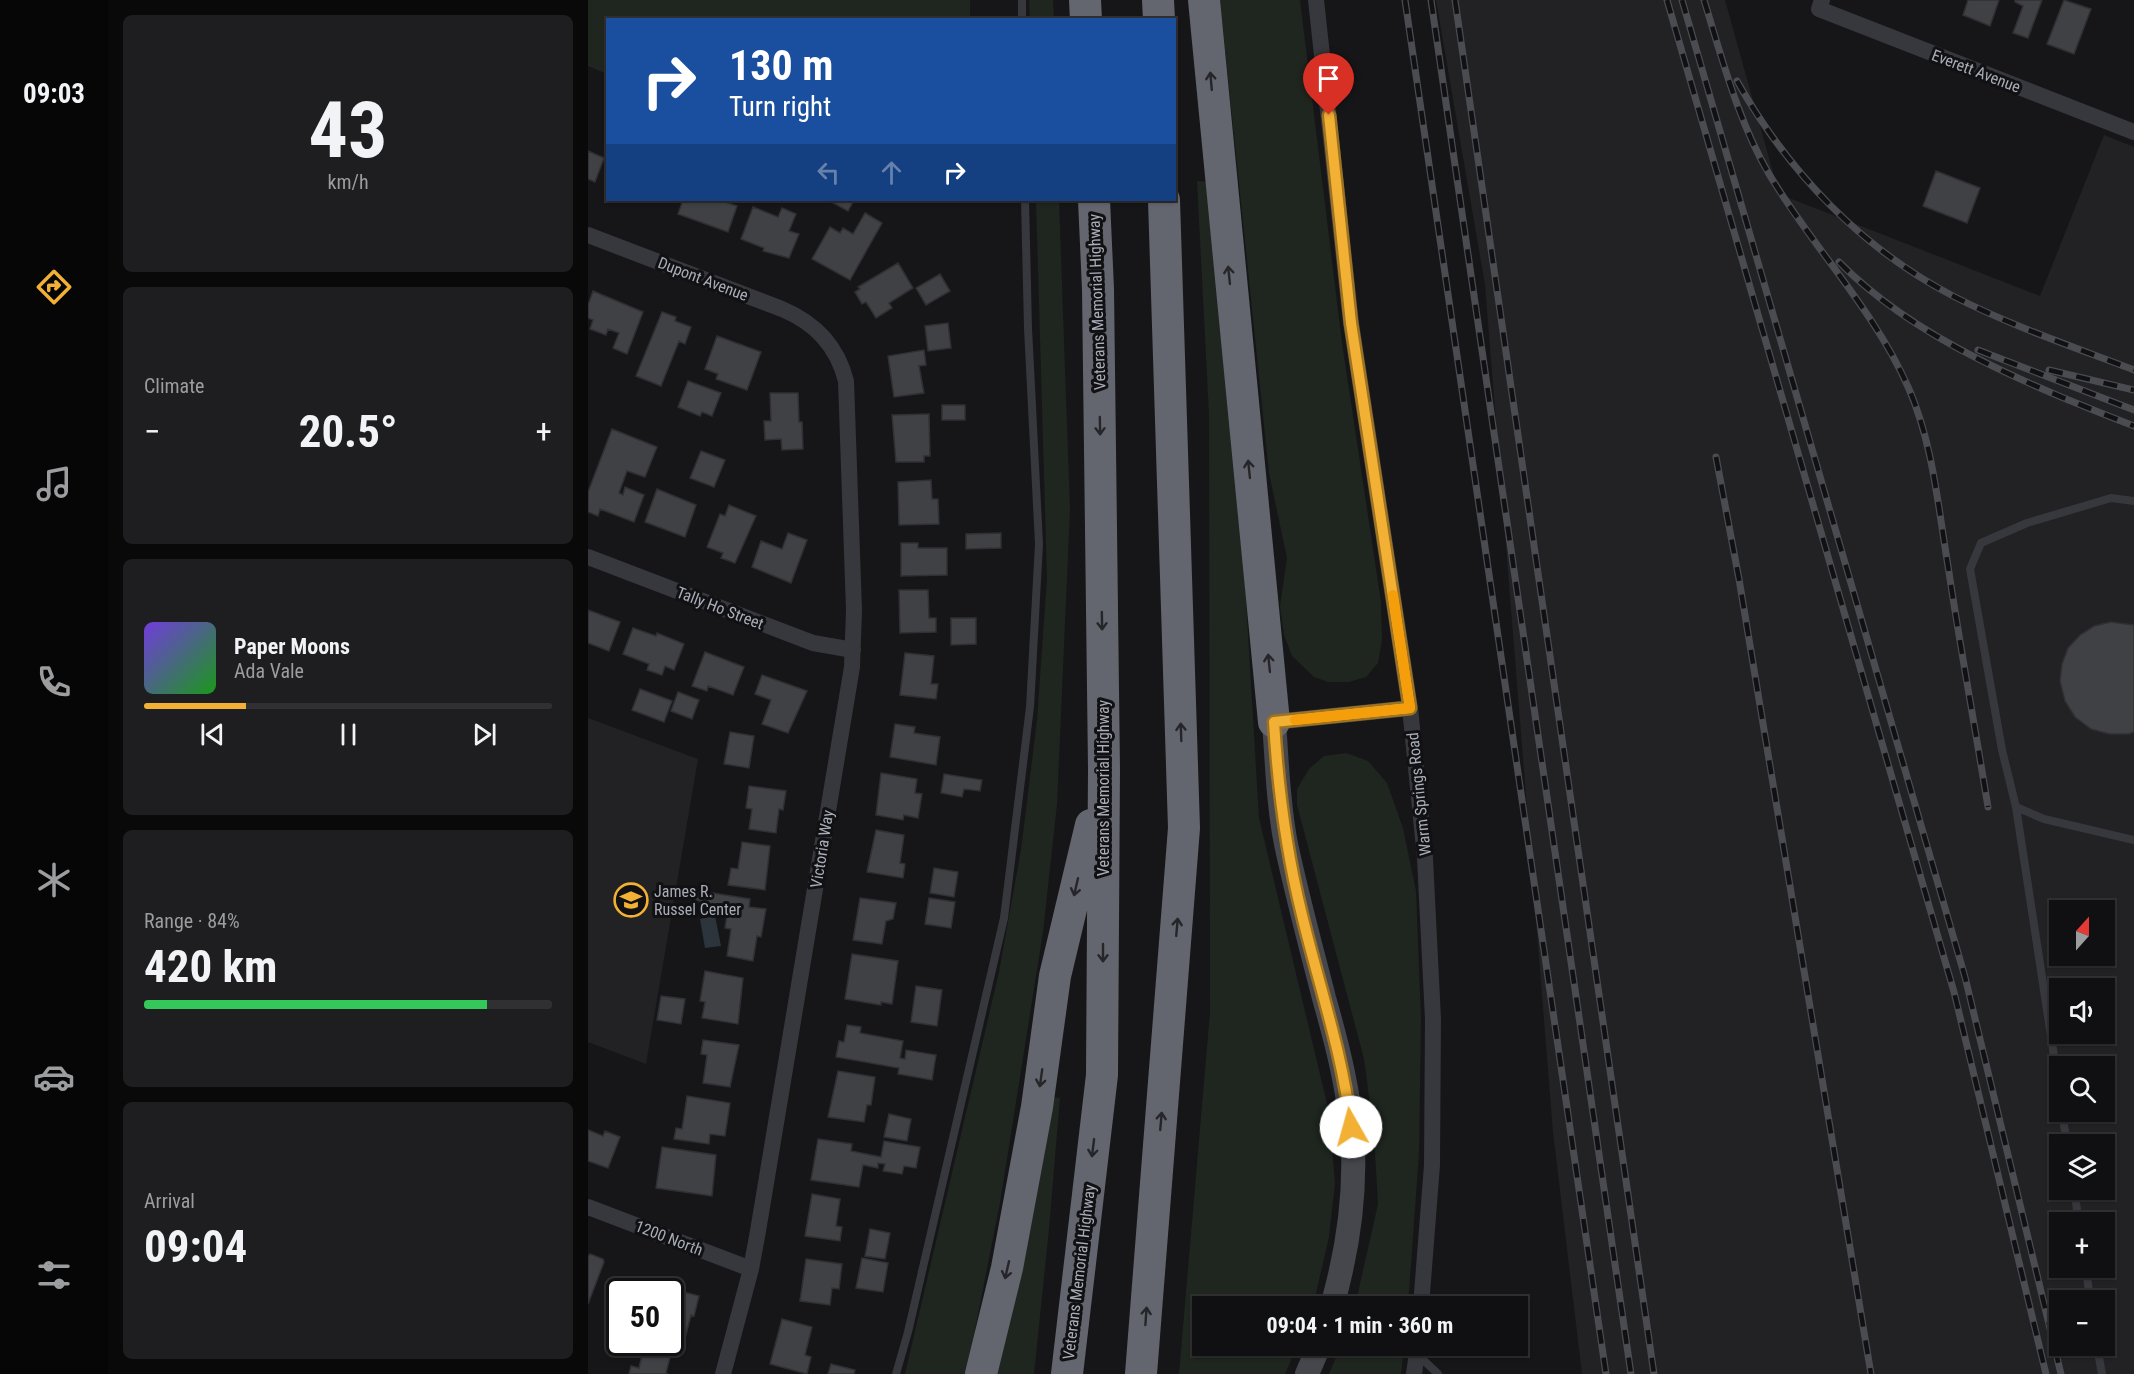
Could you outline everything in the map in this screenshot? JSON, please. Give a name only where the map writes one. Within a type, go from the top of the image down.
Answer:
[{"type":"highway","points":[[1085,0],[1086,18]]},
{"type":"highway","points":[[1158,0],[1159,18]]},
{"type":"highway","points":[[1204,0],[1274,722]]},
{"type":"highway","name":"Veterans Memorial Highway","points":[[1067,1374],[1102,1075],[1104,769],[1098,289],[1094,201]]},
{"type":"highway","points":[[1141,1374],[1184,828],[1164,201]]},
{"type":"highway","points":[[981,1374],[1007,1268],[1031,1142],[1055,976],[1104,769]]},
{"type":"main road","points":[[1274,722],[1278,786],[1285,841],[1302,915],[1339,1052],[1352,1138],[1352,1194],[1346,1245],[1334,1296]]},
{"type":"main road","points":[[1307,1374],[1315,1356]]},
{"type":"street","name":"Warm Springs Road","points":[[1317,0],[1351,323],[1410,708],[1425,858],[1433,1019],[1432,1165],[1422,1296]]},
{"type":"street","name":"Everett Avenue","points":[[1820,5],[2134,132]]},
{"type":"street","name":"Dupont Avenue","points":[[588,235],[793,314],[815,327]]},
{"type":"street","name":"Victoria Way","points":[[723,1374],[751,1269],[853,650],[846,381],[838,357],[815,327]]},
{"type":"street","name":"Tally Ho Street","points":[[588,557],[813,643],[853,650]]},
{"type":"street","points":[[1274,722],[1410,708]]},
{"type":"street","name":"1200 North","points":[[588,1207],[751,1269]]},
{"type":"street","points":[[1414,1374],[1417,1356]]},
{"type":"lane","points":[[1022,0],[1022,18]]},
{"type":"lane","points":[[896,1374],[1004,918],[1030,707],[1039,544],[1028,328],[1025,201]]},
{"type":"lane","points":[[2054,1056],[2016,807],[2002,750],[1970,568],[1981,543],[2027,523],[2111,498],[2134,501]]},
{"type":"lane","points":[[2016,807],[2044,819],[2134,840]]},
{"type":"lane","points":[[1423,1356],[1438,1374]]},
{"type":"lane","points":[[2099,1356],[2102,1374]]},
{"type":"shaded area","points":[[588,0],[970,0],[970,18],[606,18],[606,74],[588,66]]},
{"type":"shaded area","points":[[1029,0],[1053,0],[1054,18],[1030,18]]},
{"type":"shaded area","points":[[1220,0],[1300,0],[1342,343],[1381,602],[1382,640],[1378,663],[1366,677],[1349,682],[1328,682],[1314,677],[1292,656],[1284,635],[1280,606],[1287,558],[1269,473]]},
{"type":"shaded area","points":[[1436,0],[1725,0],[1779,194],[2040,296],[2104,135],[2134,147],[2134,1374],[1582,1374],[1553,1132],[1485,285]]},
{"type":"shaded area","points":[[1197,181],[1211,182],[1240,500],[1259,818],[1329,1112],[1335,1183],[1329,1237],[1315,1296],[1192,1296],[1192,1356],[1293,1356],[1285,1374],[1179,1374],[1210,1012],[1209,414]]},
{"type":"shaded area","points":[[1036,201],[1059,201],[1070,510],[1057,804],[1043,932],[1000,1203],[965,1374],[905,1374],[999,972],[1021,850],[1037,720],[1047,578]]},
{"type":"shaded area","name":"James R. Russel Center","points":[[588,718],[698,759],[646,1064],[588,1042]]},
{"type":"shaded area","points":[[1346,753],[1368,761],[1387,783],[1403,828],[1416,891],[1421,1019],[1419,1153],[1409,1296],[1357,1296],[1378,1204],[1374,1134],[1364,1059],[1297,805],[1297,789],[1309,769],[1324,756]]},
{"type":"shaded area","points":[[715,916],[721,946],[705,948],[700,919]]},
{"type":"shaded area","points":[[1047,1097],[1060,1098],[1034,1374],[993,1374]]},
{"type":"shaded area","points":[[1337,1356],[1403,1356],[1401,1374],[1329,1374]]},
{"type":"building","points":[[1968,0],[1999,0],[1990,26],[1963,15]]},
{"type":"building","points":[[2015,0],[2042,0],[2028,38],[2013,33],[2023,6]]},
{"type":"building","points":[[2064,0],[2091,9],[2074,54],[2047,44]]},
{"type":"building","points":[[588,151],[604,158],[595,182],[588,179]]},
{"type":"building","points":[[1936,171],[1980,188],[1967,223],[1923,206]]},
{"type":"building","points":[[683,201],[722,201],[737,206],[728,232],[678,214]]},
{"type":"building","points":[[830,201],[853,201],[848,211]]},
{"type":"building","points":[[753,207],[778,217],[782,208],[796,214],[789,231],[799,234],[789,258],[763,251],[764,248],[741,239]]},
{"type":"building","points":[[865,213],[882,223],[850,280],[812,259],[830,227],[840,233],[843,228],[853,234]]},
{"type":"building","points":[[898,263],[913,288],[889,303],[892,308],[876,318],[866,302],[862,304],[855,292],[860,289],[858,287]]},
{"type":"building","points":[[940,274],[950,291],[926,305],[916,288]]},
{"type":"building","points":[[593,291],[643,312],[627,354],[613,348],[619,333],[608,329],[606,335],[590,329],[593,320],[588,318],[588,305]]},
{"type":"building","points":[[662,312],[676,317],[675,321],[691,327],[685,344],[679,341],[661,386],[636,376]]},
{"type":"building","points":[[948,323],[951,348],[928,351],[925,326]]},
{"type":"building","points":[[717,336],[761,352],[747,390],[716,379],[718,374],[705,369]]},
{"type":"building","points":[[924,350],[926,365],[919,366],[924,393],[894,397],[888,356]]},
{"type":"building","points":[[688,381],[721,393],[712,416],[702,412],[700,416],[678,407]]},
{"type":"building","points":[[770,393],[798,393],[803,449],[782,450],[781,439],[765,440],[764,421],[771,421]]},
{"type":"building","points":[[942,405],[965,405],[965,420],[942,420]]},
{"type":"building","points":[[929,414],[930,456],[924,456],[924,462],[896,462],[892,415]]},
{"type":"building","points":[[612,429],[657,447],[645,477],[627,471],[619,493],[623,495],[625,487],[644,495],[634,522],[600,509],[598,516],[588,512],[588,492]]},
{"type":"building","points":[[701,451],[725,460],[714,487],[690,478]]},
{"type":"building","points":[[931,480],[932,499],[938,499],[939,524],[899,525],[898,482]]},
{"type":"building","points":[[657,489],[696,505],[685,537],[645,522]]},
{"type":"building","points":[[729,505],[756,516],[735,563],[721,558],[723,553],[707,547],[720,514],[725,516]]},
{"type":"building","points":[[788,533],[807,540],[791,583],[752,567],[761,541],[782,549]]},
{"type":"building","points":[[1001,533],[1001,548],[966,549],[966,534]]},
{"type":"building","points":[[901,543],[918,543],[918,548],[947,548],[947,575],[901,576]]},
{"type":"building","points":[[899,590],[928,590],[929,618],[936,618],[936,632],[900,633]]},
{"type":"building","points":[[588,610],[620,622],[609,651],[588,643]]},
{"type":"building","points":[[951,618],[976,618],[976,644],[951,645]]},
{"type":"building","points":[[2111,622],[2134,625],[2134,732],[2129,734],[2109,734],[2091,729],[2075,717],[2065,701],[2060,681],[2062,664],[2068,648],[2080,635],[2094,626]]},
{"type":"building","points":[[633,628],[656,636],[657,633],[684,644],[674,670],[665,666],[662,675],[647,670],[649,664],[623,654]]},
{"type":"building","points":[[705,652],[744,667],[733,695],[708,686],[707,691],[692,686]]},
{"type":"building","points":[[905,653],[934,656],[931,684],[938,684],[936,699],[900,695]]},
{"type":"building","points":[[762,675],[807,691],[788,733],[762,724],[771,700],[755,694]]},
{"type":"building","points":[[640,689],[672,701],[664,722],[632,710]]},
{"type":"building","points":[[678,692],[699,700],[692,719],[671,711]]},
{"type":"building","points":[[895,724],[915,727],[914,733],[940,737],[936,765],[890,757]]},
{"type":"building","points":[[730,732],[754,736],[749,768],[724,764]]},
{"type":"building","points":[[881,773],[917,779],[915,793],[922,794],[918,818],[904,815],[903,820],[876,815]]},
{"type":"building","points":[[944,774],[982,780],[980,791],[964,789],[962,797],[941,793]]},
{"type":"building","points":[[749,786],[786,791],[783,810],[779,809],[776,833],[749,829],[752,809],[746,808]]},
{"type":"building","points":[[876,830],[904,835],[900,863],[905,864],[903,878],[867,872]]},
{"type":"building","points":[[742,842],[770,846],[765,890],[728,885],[731,868],[738,869]]},
{"type":"building","points":[[934,868],[958,872],[954,897],[930,893]]},
{"type":"building","points":[[693,890],[750,899],[749,907],[766,909],[761,937],[757,936],[753,961],[727,956],[731,929],[725,928],[728,909],[692,899]]},
{"type":"building","points":[[860,898],[896,903],[893,919],[886,921],[882,944],[853,940]]},
{"type":"building","points":[[929,898],[955,902],[951,928],[925,924]]},
{"type":"building","points":[[852,954],[898,961],[892,1004],[881,1002],[881,1005],[845,999]]},
{"type":"building","points":[[705,971],[743,978],[738,1024],[702,1018],[705,1002],[700,1001]]},
{"type":"building","points":[[916,986],[942,990],[937,1026],[911,1022]]},
{"type":"building","points":[[661,996],[685,999],[681,1024],[657,1020]]},
{"type":"building","points":[[847,1025],[861,1027],[860,1033],[903,1041],[900,1058],[905,1059],[906,1050],[936,1055],[932,1080],[898,1074],[899,1068],[836,1057],[839,1041],[844,1042]]},
{"type":"building","points":[[703,1040],[739,1045],[730,1087],[703,1083],[707,1055],[701,1054]]},
{"type":"building","points":[[838,1071],[875,1077],[871,1105],[867,1105],[864,1122],[828,1117]]},
{"type":"building","points":[[687,1096],[730,1103],[725,1136],[710,1134],[709,1144],[674,1139],[676,1128],[682,1129]]},
{"type":"building","points":[[889,1114],[911,1119],[907,1141],[884,1137]]},
{"type":"building","points":[[588,1130],[603,1136],[605,1131],[620,1137],[608,1168],[588,1161]]},
{"type":"building","points":[[818,1139],[852,1144],[851,1151],[881,1157],[884,1141],[920,1147],[916,1168],[904,1166],[902,1174],[883,1171],[885,1164],[878,1163],[878,1168],[863,1165],[859,1187],[811,1180]]},
{"type":"building","points":[[662,1147],[716,1155],[712,1196],[656,1188]]},
{"type":"building","points":[[812,1194],[840,1199],[836,1226],[842,1227],[840,1241],[805,1236]]},
{"type":"building","points":[[870,1229],[890,1233],[885,1259],[865,1256]]},
{"type":"building","points":[[590,1254],[603,1259],[604,1262],[588,1304],[588,1256]]},
{"type":"building","points":[[862,1258],[888,1263],[883,1292],[856,1288]]},
{"type":"building","points":[[806,1259],[842,1264],[839,1289],[832,1288],[830,1305],[800,1301]]},
{"type":"building","points":[[684,1292],[699,1296],[684,1338]]},
{"type":"building","points":[[782,1319],[812,1327],[805,1355],[811,1357],[807,1374],[770,1364]]},
{"type":"building","points":[[642,1356],[670,1356],[666,1373],[668,1374],[629,1374],[631,1366],[639,1368]]},
{"type":"building","points":[[831,1364],[855,1370],[854,1374],[828,1374]]},
{"type":"railway","points":[[1405,0],[1606,1374]]},
{"type":"railway","points":[[1431,0],[1631,1374]]},
{"type":"railway","points":[[1455,0],[1654,1374]]},
{"type":"railway","points":[[1667,0],[1954,992],[2046,1374]]},
{"type":"railway","points":[[1682,0],[1965,977],[2061,1374]]},
{"type":"railway","points":[[1704,0],[1732,89],[1758,154],[1786,201],[1879,332],[1895,360],[1917,410],[1934,476],[1988,807]]},
{"type":"railway","points":[[1737,81],[1779,146],[1803,176],[1830,205],[1888,255],[1919,277],[1975,307],[2043,336],[2134,370]]},
{"type":"railway","points":[[1839,262],[1870,290],[1940,338],[2016,377],[2134,426]]},
{"type":"railway","points":[[1978,350],[2134,410]]},
{"type":"railway","points":[[2049,370],[2134,390]]},
{"type":"railway","points":[[1716,457],[1739,579],[1871,1374]]},
{"type":"slow traffic","points":[[1295,720],[1410,708],[1393,595]]},
{"type":"place","name":"James R. Russel Center","points":[[631,900]]},
{"type":"route","points":[[1329,115],[1351,323],[1410,708],[1274,722],[1278,786],[1285,841],[1302,915],[1339,1052],[1351,1127]]}]
